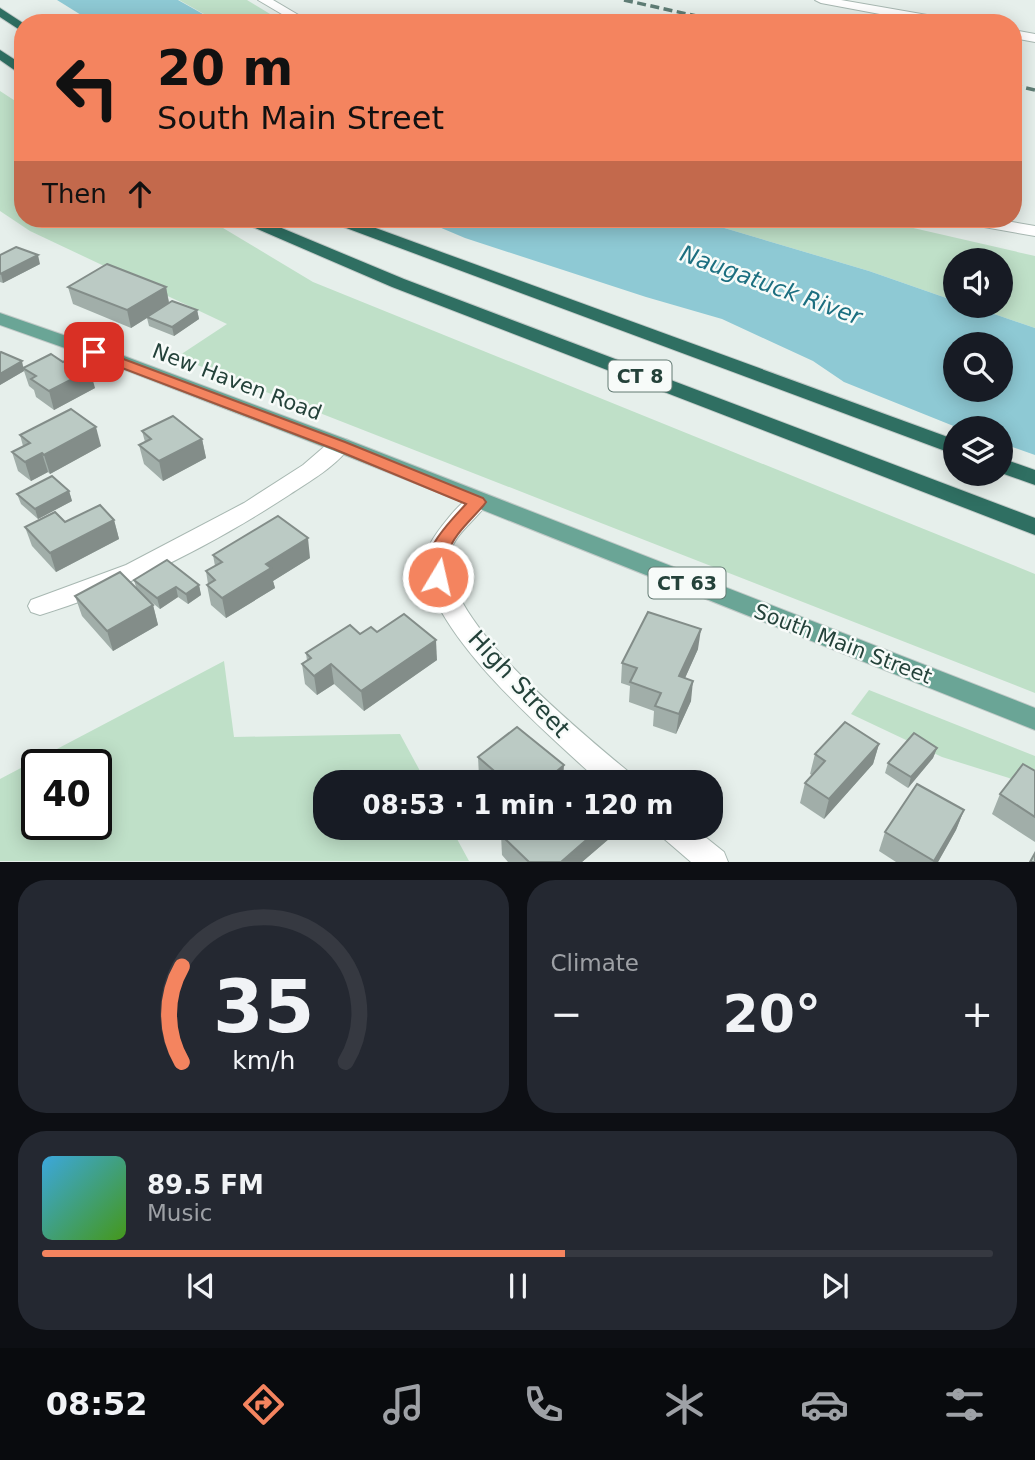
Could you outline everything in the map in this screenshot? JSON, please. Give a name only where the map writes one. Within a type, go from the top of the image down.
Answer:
[{"type":"highway","points":[[0,54],[14,65]]},
{"type":"highway","name":"CT 8","points":[[268,228],[386,278],[1035,527]]},
{"type":"highway","name":"CT 8","points":[[360,228],[943,443]]},
{"type":"highway","points":[[1013,470],[1035,478]]},
{"type":"main road","name":"New Haven Road","points":[[0,319],[117,360],[340,445]]},
{"type":"main road","name":"South Main Street","points":[[340,445],[477,502],[1035,719]]},
{"type":"street","points":[[264,0],[290,14]]},
{"type":"street","points":[[821,0],[900,14]]},
{"type":"street","points":[[1014,228],[1035,232]]},
{"type":"street","points":[[40,606],[135,571],[252,508],[311,470],[340,445]]},
{"type":"street","name":"High Street","points":[[477,502],[446,537],[437,557],[438,577],[447,601],[506,674],[558,728],[606,770]]},
{"type":"street","points":[[687,840],[713,862]]},
{"type":"green space","points":[[179,0],[247,0],[270,14],[204,14]]},
{"type":"green space","points":[[0,91],[14,100],[14,220],[0,211]]},
{"type":"green space","points":[[26,228],[223,228],[313,282],[1035,574],[1035,693],[177,357],[227,324]]},
{"type":"green space","points":[[724,228],[913,228],[1000,248],[943,248],[943,297],[869,271]]},
{"type":"green space","points":[[1013,251],[1035,256],[1035,328],[1006,318],[1013,318]]},
{"type":"green space","points":[[224,661],[234,737],[400,734],[420,770],[313,770],[313,840],[458,840],[469,861],[0,861],[0,779],[21,768],[21,840],[112,840],[112,749],[57,749]]},
{"type":"green space","points":[[869,690],[1035,756],[1035,791],[1009,778],[942,757],[851,714]]},
{"type":"water","points":[[57,0],[178,0],[203,14],[80,14]]},
{"type":"water","name":"Naugatuck River","points":[[441,228],[724,228],[869,271],[943,297],[943,318],[1006,318],[1035,328],[1035,455],[1013,447],[1013,416],[943,416],[943,422],[844,382],[813,361],[722,319],[646,297]]},
{"type":"building","points":[[16,247],[38,255],[0,274],[0,255]]},
{"type":"building","points":[[107,264],[166,287],[127,310],[68,287]]},
{"type":"building","points":[[172,301],[197,310],[172,327],[147,317]]},
{"type":"building","points":[[1,352],[22,361],[0,374]]},
{"type":"building","points":[[51,354],[63,362],[71,358],[90,370],[49,391],[31,379],[36,376],[23,368]]},
{"type":"building","points":[[71,409],[96,427],[44,455],[42,453],[25,462],[12,452],[30,443],[20,435]]},
{"type":"building","points":[[173,416],[202,439],[159,461],[139,445],[151,439],[142,431]]},
{"type":"building","points":[[52,476],[69,491],[35,509],[17,494]]},
{"type":"building","points":[[100,505],[114,520],[50,553],[25,527],[55,512],[65,522]]},
{"type":"building","points":[[278,516],[308,538],[266,564],[271,568],[222,598],[207,585],[215,580],[206,571],[222,562],[213,555]]},
{"type":"building","points":[[167,560],[199,585],[186,594],[176,587],[157,598],[134,580]]},
{"type":"building","points":[[120,572],[153,605],[107,631],[75,596]]},
{"type":"building","points":[[648,612],[701,629],[679,676],[693,681],[679,714],[655,706],[661,693],[630,682],[637,668],[622,663]]},
{"type":"building","points":[[404,614],[436,640],[361,691],[331,664],[314,676],[302,664],[311,658],[306,653],[350,625],[360,634],[371,627],[377,632]]},
{"type":"building","points":[[845,722],[879,744],[829,799],[805,783],[825,761],[815,754]]},
{"type":"building","points":[[517,727],[564,765],[558,770],[493,770],[478,757]]},
{"type":"building","points":[[914,733],[937,748],[911,777],[888,763]]},
{"type":"building","points":[[1023,764],[1035,771],[1035,817],[1000,794]]},
{"type":"building","points":[[917,784],[964,810],[934,861],[885,832]]},
{"type":"building","points":[[506,840],[586,840],[561,862],[529,862]]},
{"type":"railway","points":[[624,0],[687,14]]},
{"type":"railway","points":[[1022,87],[1035,90]]},
{"type":"route","points":[[94,352],[340,445],[477,502],[446,537],[437,557],[438,577]]}]
